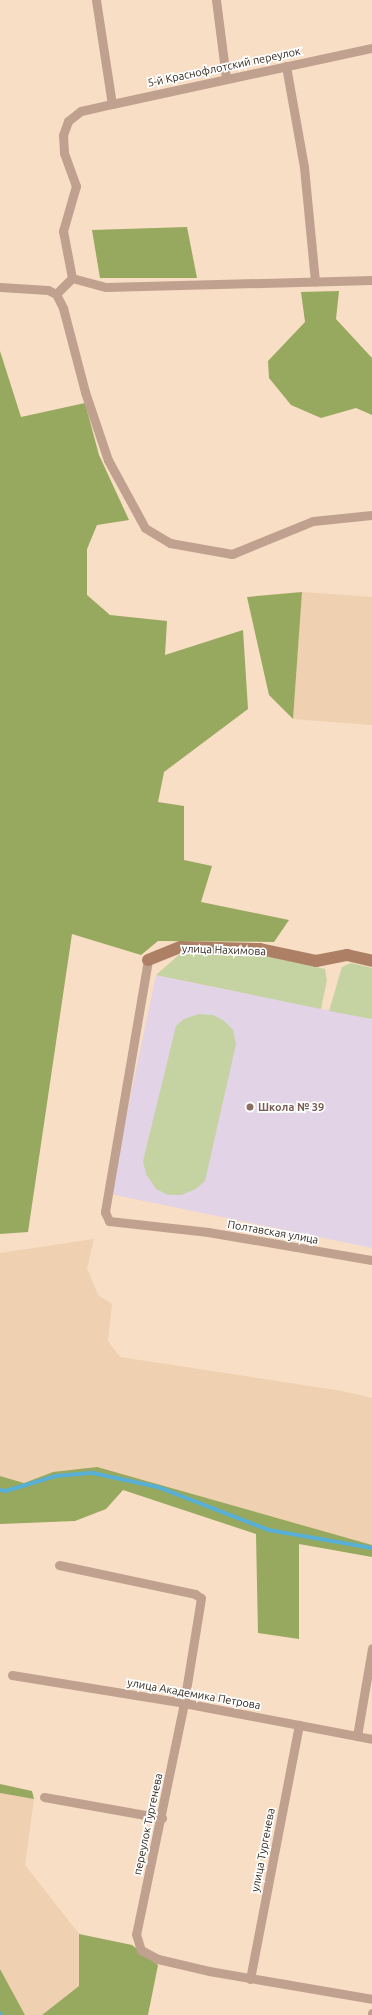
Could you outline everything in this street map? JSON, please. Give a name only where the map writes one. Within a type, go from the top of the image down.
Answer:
[{"type":"street","points":[[96,0],[112,104]]},
{"type":"street","points":[[216,0],[226,78]]},
{"type":"street","name":"5-й Краснофлотский переулок","points":[[72,278],[63,231],[76,186],[64,153],[63,135],[68,121],[81,112],[112,104],[226,78],[372,48]]},
{"type":"street","points":[[286,66],[304,167],[315,281]]},
{"type":"street","points":[[56,294],[72,278],[106,287],[372,280]]},
{"type":"street","points":[[0,287],[48,290],[56,294],[63,308],[85,392],[108,460],[145,528],[170,544],[232,554],[312,521],[372,514]]},
{"type":"street","name":"улица Нахимова","points":[[148,960],[181,947],[260,949],[316,962],[347,955],[372,961]]},
{"type":"street","name":"Полтавская улица","points":[[148,960],[105,1212],[109,1221],[170,1227],[372,1260]]},
{"type":"street","name":"переулок Тургенева","points":[[59,1565],[195,1594],[201,1598],[184,1703],[162,1818],[136,1934],[141,1950],[158,1959],[250,1980]]},
{"type":"street","points":[[357,1736],[372,1648]]},
{"type":"street","name":"улица Академика Петрова","points":[[12,1675],[184,1703],[372,1739]]},
{"type":"street","name":"улица Тургенева","points":[[250,1980],[299,1725]]},
{"type":"street","points":[[44,1797],[162,1818]]},
{"type":"street","points":[[250,1980],[372,1999]]},
{"type":"shaded area","points":[[302,592],[372,597],[372,725],[293,719]]},
{"type":"shaded area","name":"Школа № 39","points":[[156,975],[372,1019],[372,1248],[110,1194]]},
{"type":"shaded area","points":[[94,1239],[87,1268],[98,1295],[112,1304],[108,1341],[120,1357],[342,1391],[372,1398],[372,1545],[53,1472],[24,1483],[0,1476],[0,1253]]},
{"type":"shaded area","points":[[0,1793],[34,1799],[25,1865],[79,1934],[79,1986],[42,2015],[25,2015],[0,1969]]},
{"type":"green space","points":[[187,227],[197,278],[100,278],[92,230]]},
{"type":"green space","points":[[339,291],[336,319],[372,358],[372,415],[356,408],[321,418],[291,405],[269,378],[268,361],[305,322],[301,292]]},
{"type":"green space","points":[[0,351],[21,417],[85,403],[99,455],[129,520],[97,525],[87,549],[87,595],[110,615],[167,621],[165,655],[243,630],[248,709],[164,772],[158,802],[184,806],[184,860],[212,866],[201,902],[289,920],[274,942],[158,941],[141,955],[72,934],[28,1232],[0,1234]]},
{"type":"green space","points":[[302,592],[293,719],[269,695],[247,597]]},
{"type":"green space","points":[[181,953],[259,954],[325,969],[327,980],[321,1009],[156,975]]},
{"type":"green space","points":[[351,963],[372,968],[372,1019],[329,1011],[342,967]]},
{"type":"green space","points":[[199,1014],[213,1015],[223,1020],[233,1030],[236,1044],[205,1181],[196,1189],[181,1195],[168,1195],[156,1189],[146,1174],[143,1161],[176,1026],[184,1019]]},
{"type":"green space","points":[[97,1467],[372,1545],[372,1557],[299,1544],[299,1639],[258,1633],[256,1534],[123,1490],[106,1509],[75,1521],[0,1524],[0,1476],[24,1483],[53,1472]]},
{"type":"green space","points":[[0,1784],[32,1791],[34,1799],[0,1793]]},
{"type":"green space","points":[[79,1934],[132,1945],[158,1965],[148,2015],[42,2015],[79,1986]]},
{"type":"green space","points":[[0,1969],[25,2015],[0,2015]]},
{"type":"waterway","points":[[0,1490],[6,1491],[56,1476],[93,1473],[158,1487],[269,1530],[372,1548]]},
{"type":"place","name":"Школа № 39","points":[[250,1107]]}]
